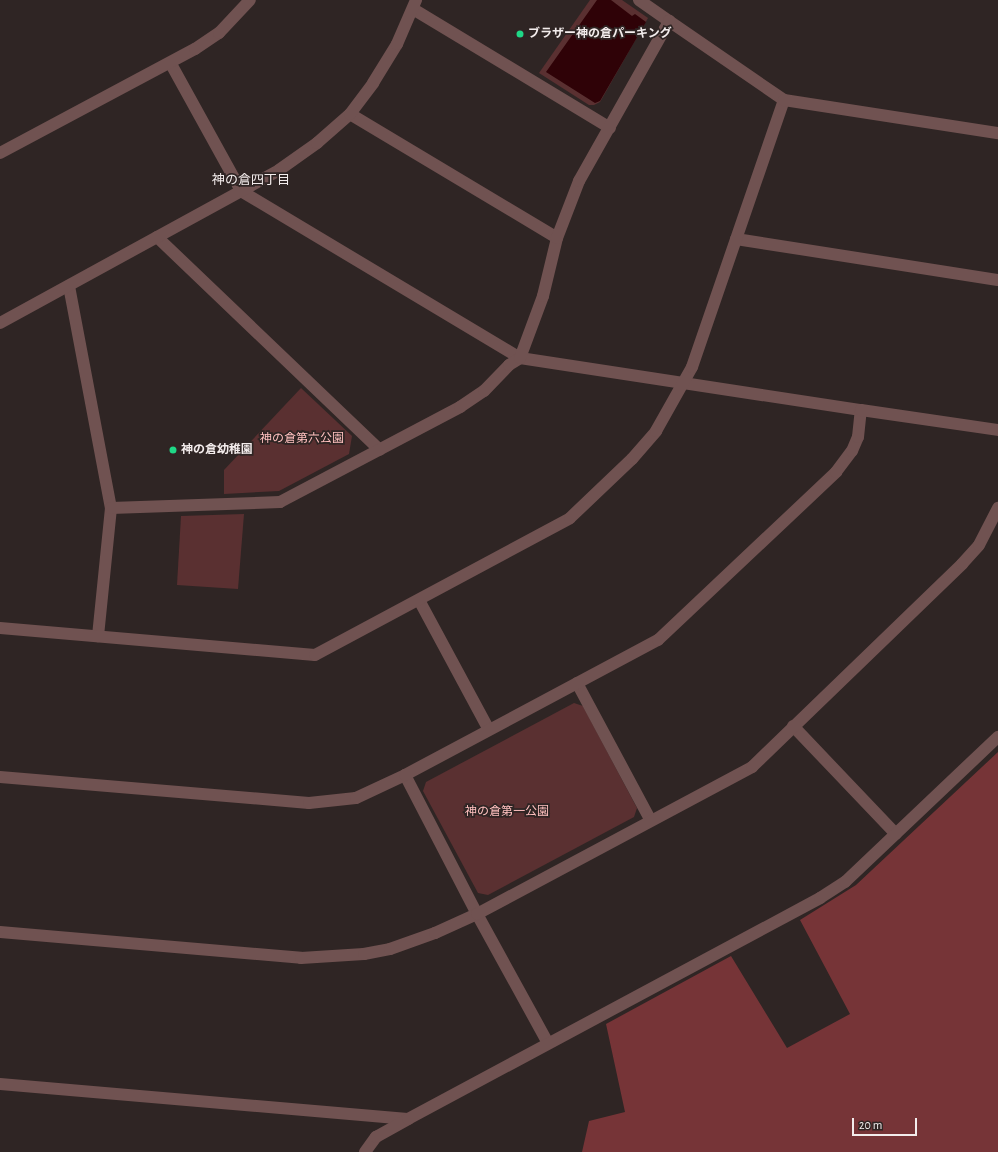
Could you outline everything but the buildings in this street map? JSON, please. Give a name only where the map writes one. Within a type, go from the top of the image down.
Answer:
[{"type":"street","points":[[0,153],[171,64],[219,33],[250,0]]},
{"type":"street","points":[[639,0],[784,100],[998,133]]},
{"type":"street","points":[[0,323],[279,170],[317,143],[350,114],[397,44],[415,5],[610,128]]},
{"type":"street","points":[[111,508],[280,502],[460,407],[484,391],[509,365],[520,358],[543,296],[557,238],[579,181],[669,21]]},
{"type":"street","points":[[171,64],[240,191],[520,358],[998,430]]},
{"type":"street","points":[[0,628],[315,655],[570,518],[632,459],[656,432],[692,367],[784,100]]},
{"type":"street","points":[[350,114],[557,238]]},
{"type":"street","points":[[157,237],[380,450]]},
{"type":"street","points":[[736,239],[998,280]]},
{"type":"street","points":[[68,286],[111,508],[98,636]]},
{"type":"street","points":[[0,778],[324,803],[356,798],[405,775],[488,728],[658,640],[836,472],[852,451],[858,437],[861,410]]},
{"type":"street","points":[[0,932],[301,958],[336,958],[390,949],[435,933],[477,914],[650,819],[752,767],[962,564],[979,545],[998,508]]},
{"type":"street","points":[[419,600],[488,728]]},
{"type":"street","points":[[577,682],[650,819]]},
{"type":"street","points":[[793,726],[896,834]]},
{"type":"street","points":[[365,1152],[376,1137],[408,1119],[820,898],[845,882],[998,737]]},
{"type":"street","points":[[405,775],[477,914],[548,1043]]},
{"type":"street","points":[[0,1084],[408,1119]]},
{"type":"green space","points":[[590,0],[622,0],[648,18],[600,102],[594,105],[589,105],[539,73]]},
{"type":"green space","name":"神の倉第六公園","points":[[301,388],[352,436],[349,454],[279,491],[224,494],[224,470]]},
{"type":"green space","points":[[244,514],[238,589],[177,585],[181,516]]},
{"type":"green space","name":"神の倉第一公園","points":[[574,703],[583,706],[637,808],[634,817],[488,895],[478,893],[423,791],[426,782]]},
{"type":"shaded area","points":[[597,0],[611,0],[632,16],[635,14],[646,22],[600,101],[595,103],[546,72]]},
{"type":"shaded area","points":[[998,752],[998,1152],[582,1152],[589,1121],[625,1112],[606,1024],[731,956],[787,1048],[850,1014],[800,920],[856,885]]},
{"type":"place","name":"ブラザー神の倉パーキング","points":[[520,34]]},
{"type":"place","name":"神の倉幼稚園","points":[[173,450]]},
{"type":"district","name":"神の倉四丁目","points":[[251,181]]}]
